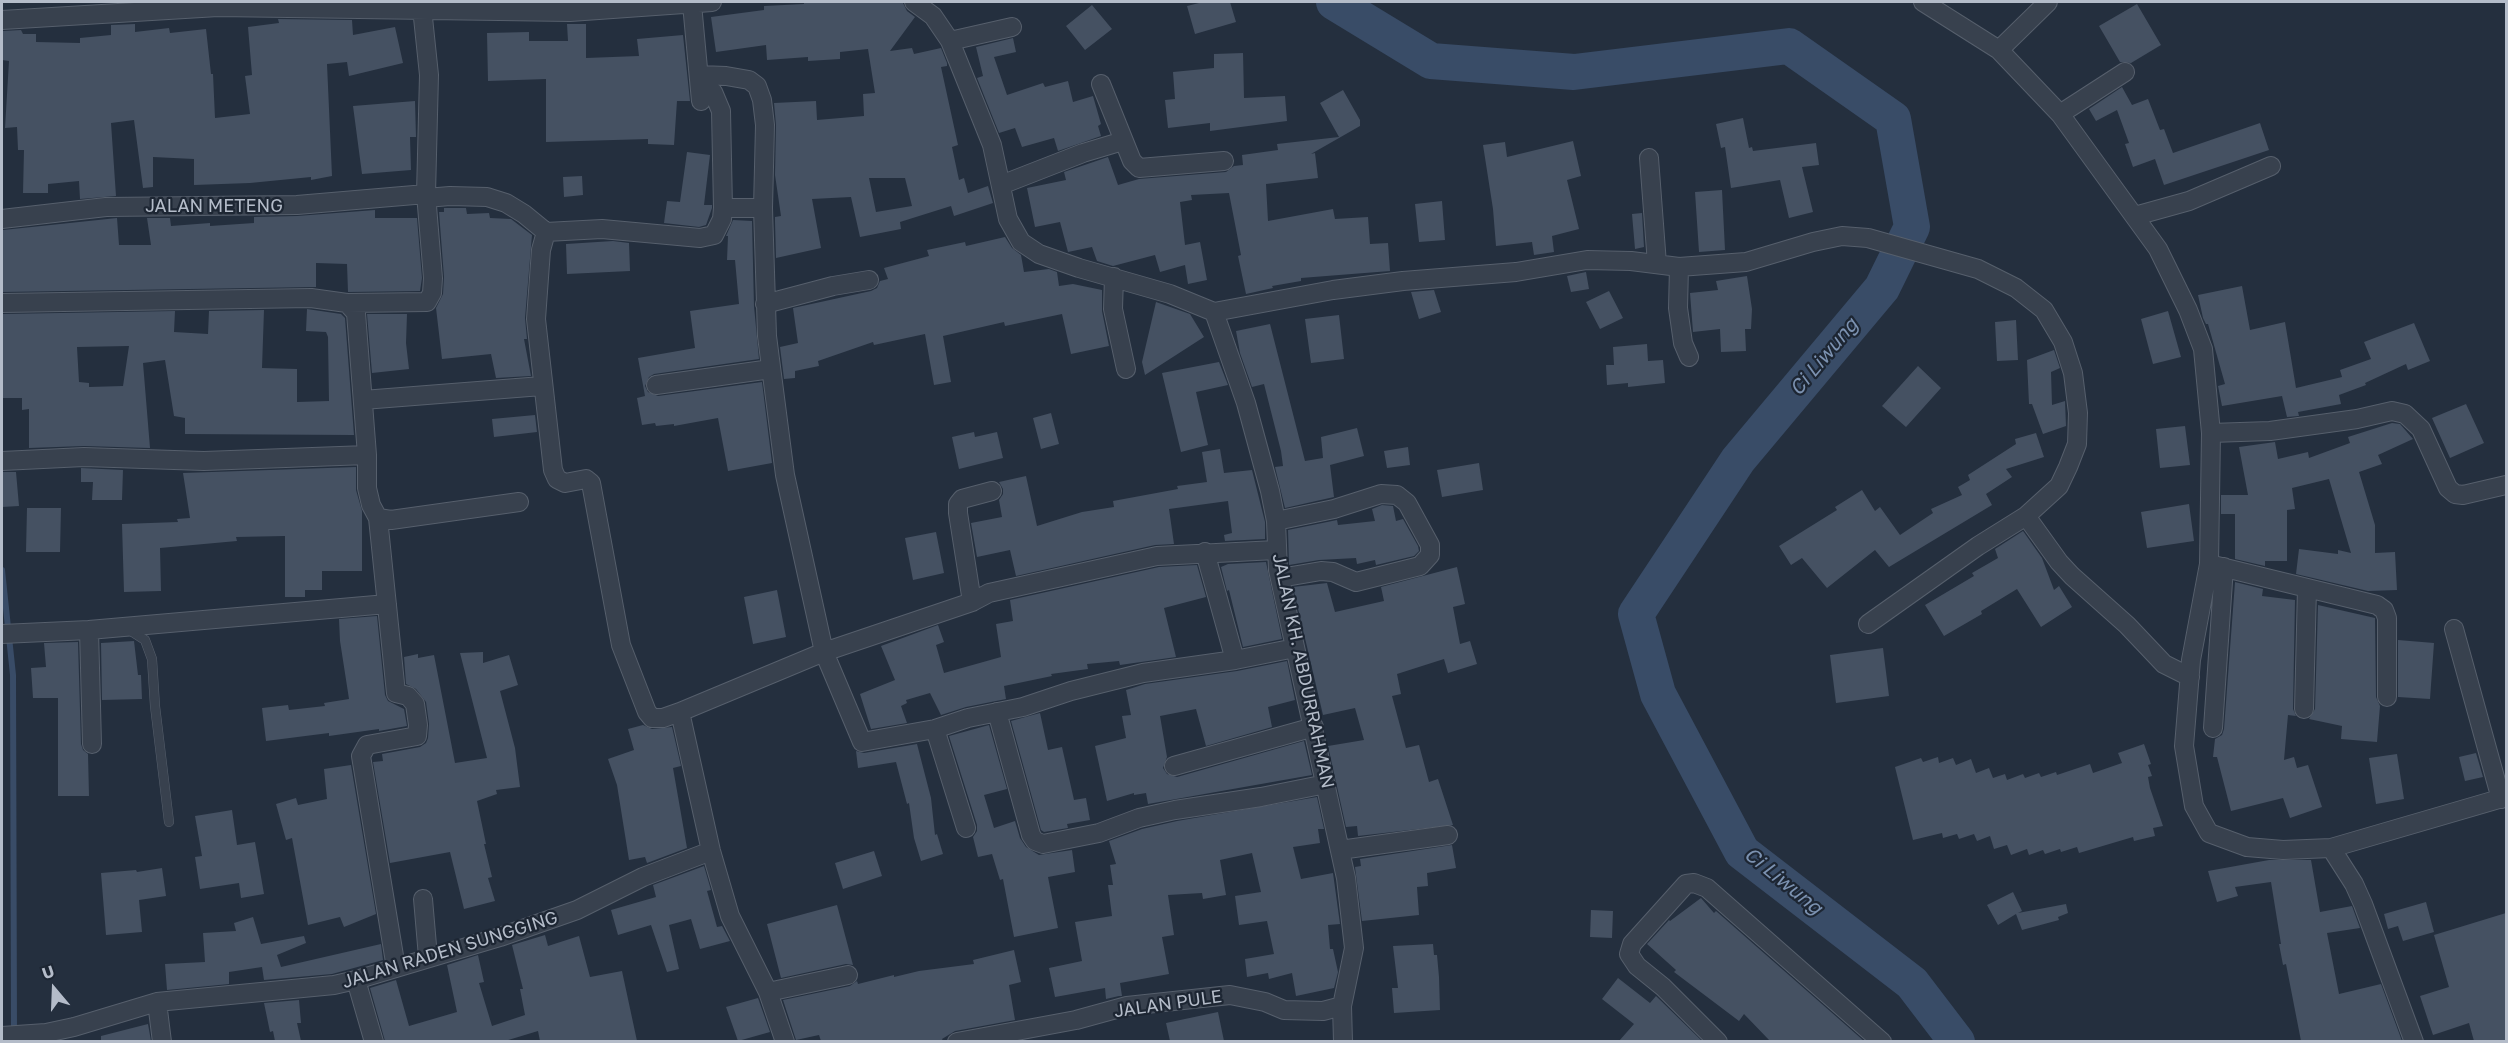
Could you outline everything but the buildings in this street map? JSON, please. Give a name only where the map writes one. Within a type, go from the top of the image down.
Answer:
[{"type":"street","points":[[2,20],[218,7],[570,7],[712,2]]},
{"type":"street","points":[[914,2],[933,16],[950,41],[992,145],[1008,219],[1021,242],[1039,254],[1170,294],[1214,312],[1333,290],[1403,281],[1516,272],[1587,260],[1679,267],[1746,262],[1842,236],[1868,238],[1978,269],[2016,288],[2044,310],[2063,342],[2073,373],[2078,412],[2077,444],[2059,486],[2026,516],[1978,546],[1868,624]]},
{"type":"street","points":[[1923,2],[1999,50],[2060,114],[2158,249],[2188,310],[2203,349],[2211,433],[2216,566],[2212,728]]},
{"type":"street","points":[[1999,50],[2048,2]]},
{"type":"street","points":[[692,4],[700,87]]},
{"type":"street","points":[[2,303],[300,298],[326,298],[347,303],[427,302],[430,299],[433,278],[426,196],[429,75],[422,8]]},
{"type":"street","points":[[950,41],[1012,27]]},
{"type":"street","points":[[2060,114],[2125,72]]},
{"type":"street","points":[[700,87],[726,76],[749,80],[757,86],[760,93],[765,125],[765,304],[785,475],[824,652],[862,742],[935,729],[968,718],[1023,707],[1071,691],[1143,673],[1235,660],[1295,648]]},
{"type":"street","points":[[1101,84],[1123,141],[1132,161],[1138,168],[1224,162]]},
{"type":"street","points":[[700,87],[713,92],[721,111],[723,208],[714,235],[708,237],[602,229],[546,232],[541,250],[536,311],[542,386],[553,470],[557,479],[565,483],[586,479],[591,483],[621,645],[646,712],[652,718],[663,718],[680,712],[824,652],[972,602],[989,593],[1157,556],[1276,550]]},
{"type":"street","points":[[1001,185],[1083,153],[1123,141]]},
{"type":"street","points":[[1649,158],[1657,264]]},
{"type":"street","points":[[2135,216],[2189,201],[2271,165]]},
{"type":"street","name":"JALAN METENG","points":[[2,219],[106,207],[297,205],[450,196],[487,197],[506,203],[546,232]]},
{"type":"street","points":[[723,208],[764,208]]},
{"type":"street","points":[[1679,267],[1677,308],[1683,343],[1689,357]]},
{"type":"street","points":[[1114,277],[1113,309],[1126,369]]},
{"type":"street","points":[[765,304],[833,286],[869,280]]},
{"type":"street","points":[[347,303],[356,313],[367,455],[367,488],[371,505],[378,518],[396,693],[408,696],[415,704],[417,736],[367,745],[361,756],[396,968]]},
{"type":"street","name":"JALAN KH. ABDURRAHMAN","points":[[1214,312],[1246,403],[1263,463],[1276,521],[1276,550],[1280,578],[1346,878],[1354,948],[1342,1006],[1343,1041]]},
{"type":"street","points":[[656,385],[771,369]]},
{"type":"street","points":[[363,400],[542,386]]},
{"type":"street","points":[[2211,433],[2270,431],[2357,419],[2392,411],[2405,414],[2421,429],[2448,488],[2455,494],[2463,495],[2506,485]]},
{"type":"street","points":[[2,461],[84,457],[204,460],[367,455]]},
{"type":"street","points":[[972,602],[958,504],[962,499],[992,491]]},
{"type":"street","points":[[1276,521],[1334,509],[1381,494],[1397,495],[1407,503],[1430,545],[1430,555],[1420,566],[1356,582],[1333,572],[1321,571],[1280,578]]},
{"type":"street","points":[[378,518],[391,520],[519,502]]},
{"type":"street","points":[[2026,516],[2072,576],[2127,625],[2164,664],[2190,678]]},
{"type":"street","points":[[1204,552],[1235,660]]},
{"type":"street","points":[[2216,566],[2377,605],[2384,610],[2387,618],[2387,697]]},
{"type":"street","points":[[2216,566],[2191,660],[2184,746],[2194,806],[2209,833],[2247,847],[2283,850],[2331,848],[2504,798],[2454,629]]},
{"type":"street","points":[[2304,709],[2307,588]]},
{"type":"street","points":[[2,634],[89,630],[387,604]]},
{"type":"street","points":[[89,630],[92,744]]},
{"type":"street","points":[[680,712],[711,851],[730,916],[768,992],[785,1041]]},
{"type":"street","points":[[997,712],[1031,835],[1035,841],[1043,844],[1099,833],[1139,818],[1175,810],[1326,784]]},
{"type":"street","points":[[1174,766],[1314,727]]},
{"type":"street","points":[[935,729],[966,828]]},
{"type":"street","points":[[1340,850],[1448,835]]},
{"type":"street","points":[[2331,848],[2358,894],[2414,1041]]},
{"type":"street","name":"JALAN RADEN SUNGGING","points":[[2,1036],[46,1033],[157,1002],[334,985],[356,980],[500,937],[577,910],[643,877],[711,851]]},
{"type":"street","points":[[1718,1041],[1664,987],[1637,966],[1629,954],[1632,944],[1686,884],[1694,883],[1707,888],[1882,1041]]},
{"type":"street","points":[[423,898],[428,957]]},
{"type":"street","points":[[768,992],[848,975]]},
{"type":"street","points":[[356,980],[374,1041]]},
{"type":"street","name":"JALAN PULE","points":[[957,1041],[1076,1020],[1127,1006],[1230,995],[1265,1002],[1284,1010],[1323,1011],[1342,1006]]},
{"type":"street","points":[[157,1002],[162,1041]]},
{"type":"lane","points":[[125,627],[145,640],[152,659],[155,706],[169,822]]},
{"type":"waterway","name":"Ci Liwung","points":[[1334,2],[1431,61],[1574,72],[1789,46],[1893,119],[1912,227],[1882,288],[1738,460],[1636,614],[1658,694],[1742,852],[1912,983],[1957,1042]]},
{"type":"waterway","points":[[2,570],[13,675],[14,1032]]}]
